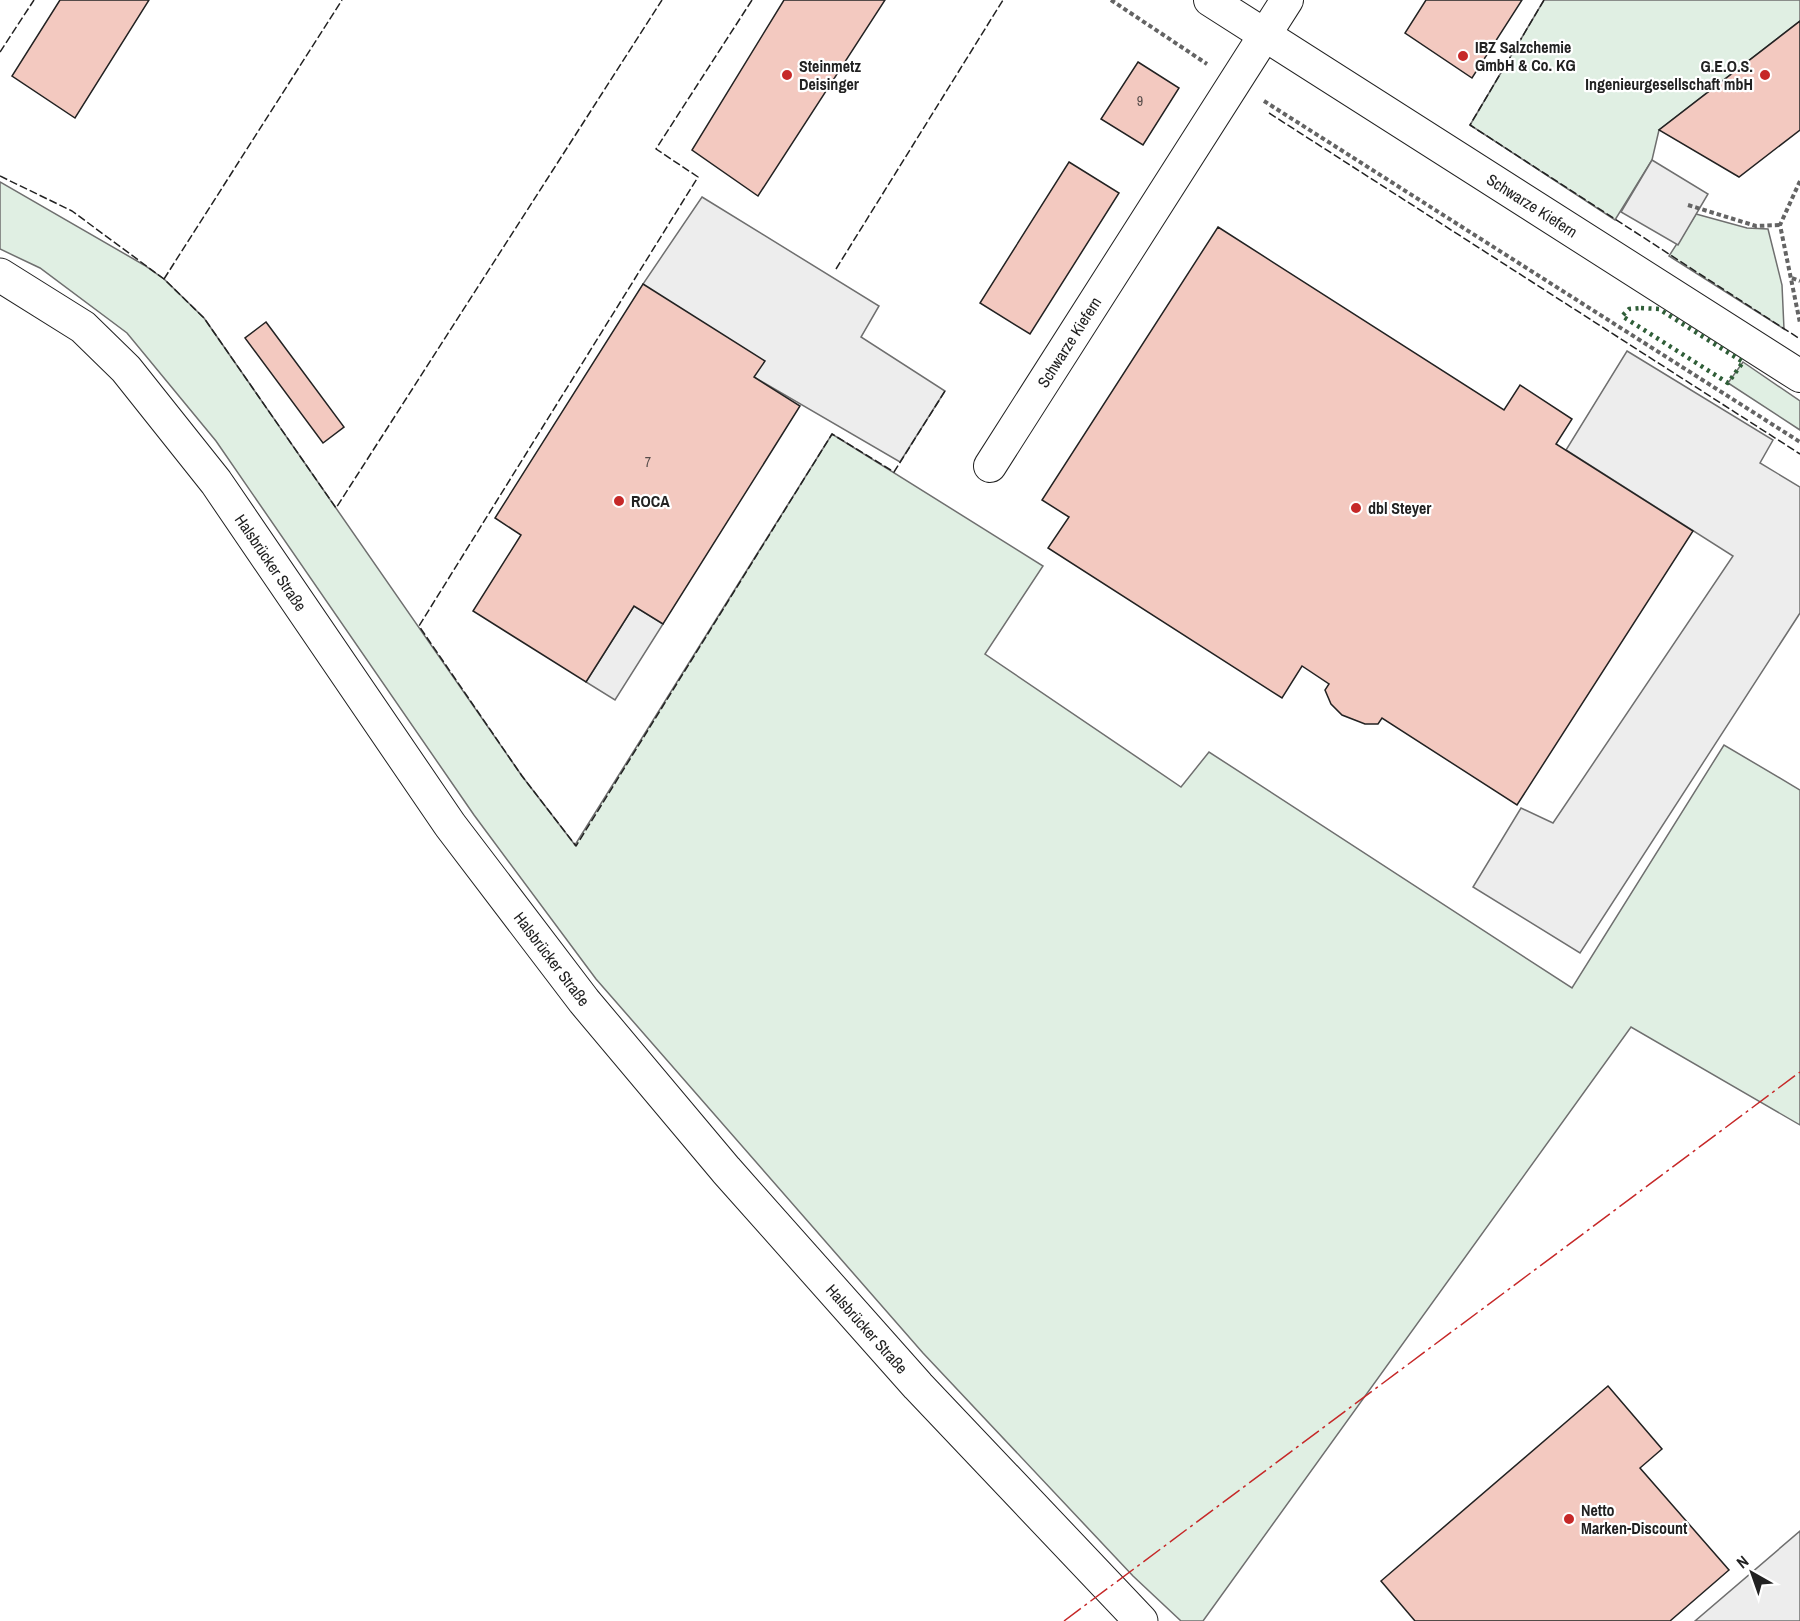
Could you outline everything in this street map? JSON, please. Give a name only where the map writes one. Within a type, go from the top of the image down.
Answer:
[{"type":"main road","name":"Halsbrücker Straße","points":[[0,275],[83,327],[126,369],[216,482],[450,825],[584,1001],[726,1170],[918,1386],[1141,1621]]},
{"type":"street","name":"Schwarze Kiefern","points":[[1210,0],[1800,376]]},
{"type":"street","name":"Schwarze Kiefern","points":[[990,466],[1287,0]]},
{"type":"path","points":[[1111,0],[1236,83],[1800,442]]},
{"type":"path","points":[[1800,181],[1780,225],[1800,323]]},
{"type":"path","points":[[1688,205],[1756,226],[1780,225]]},
{"type":"path","points":[[1791,278],[1800,281]]},
{"type":"green space","points":[[1544,0],[1800,0],[1800,21],[1659,130],[1652,160],[1615,220],[1470,125]]},
{"type":"green space","points":[[0,182],[144,265],[164,279],[204,318],[522,776],[575,845],[832,434],[1043,566],[985,654],[1181,787],[1209,752],[1572,988],[1724,745],[1800,790],[1800,1125],[1631,1027],[1203,1621],[1181,1621],[1133,1576],[923,1353],[596,979],[474,815],[216,441],[127,333],[40,268],[0,249]]},
{"type":"green space","points":[[1696,214],[1747,228],[1768,229],[1782,285],[1784,329],[1669,256]]},
{"type":"green space","points":[[1743,362],[1800,401],[1800,430],[1728,383]]},
{"type":"shaded area","points":[[1652,160],[1708,194],[1678,245],[1621,212]]},
{"type":"shaded area","points":[[702,197],[879,306],[861,337],[945,391],[900,462],[754,377],[643,284]]},
{"type":"shaded area","points":[[1627,351],[1773,440],[1760,463],[1800,487],[1800,613],[1580,953],[1473,887],[1521,808],[1553,823],[1733,556],[1566,450]]},
{"type":"shaded area","points":[[634,606],[663,624],[615,700],[586,682]]},
{"type":"shaded area","points":[[1800,1531],[1800,1621],[1695,1621]]},
{"type":"building","points":[[60,0],[149,0],[75,118],[12,76]]},
{"type":"building","name":"Steinmetz Deisinger","points":[[784,0],[885,0],[758,196],[692,150]]},
{"type":"building","name":"IBZ Salzchemie GmbH & Co. KG","points":[[1426,0],[1522,0],[1472,78],[1405,33]]},
{"type":"building","name":"G.E.O.S. Ingenieurgesellschaft mbH","points":[[1800,21],[1800,130],[1739,177],[1659,130]]},
{"type":"building","points":[[1138,62],[1179,88],[1143,145],[1101,119]]},
{"type":"building","points":[[1069,162],[1119,193],[1030,334],[980,303]]},
{"type":"building","name":"dbl Steyer","points":[[1218,227],[1504,410],[1520,385],[1572,419],[1556,444],[1693,531],[1517,805],[1382,718],[1378,724],[1365,724],[1342,715],[1331,704],[1325,690],[1329,684],[1302,666],[1282,698],[1048,548],[1069,517],[1042,500]]},
{"type":"building","points":[[643,284],[765,361],[754,377],[800,406],[663,624],[634,606],[586,682],[473,611],[521,535],[495,518]]},
{"type":"building","points":[[266,322],[344,427],[323,443],[245,338]]},
{"type":"building","name":"Netto Marken-Discount","points":[[1608,1386],[1662,1449],[1640,1468],[1729,1570],[1670,1621],[1415,1621],[1381,1581]]},
{"type":"hedge","points":[[1641,308],[1659,309],[1743,362],[1728,383],[1622,316],[1629,309],[1641,308]]},
{"type":"fence","points":[[0,52],[34,0]]},
{"type":"fence","points":[[164,279],[342,0]]},
{"type":"fence","points":[[0,176],[72,211],[164,279],[204,318],[336,508],[662,0]]},
{"type":"fence","points":[[752,0],[656,149],[698,177],[419,626],[522,776],[576,846],[832,434],[894,472],[945,391]]},
{"type":"fence","points":[[836,269],[1003,0]]},
{"type":"fence","points":[[1544,0],[1470,125],[1800,339]]},
{"type":"fence","points":[[1269,113],[1800,454]]},
{"type":"power","points":[[1064,1621],[1800,1072]]},
{"type":"place","name":"IBZ Salzchemie GmbH & Co. KG","points":[[1463,56]]},
{"type":"place","name":"Steinmetz Deisinger","points":[[787,75]]},
{"type":"place","name":"G.E.O.S. Ingenieurgesellschaft mbH","points":[[1765,75]]},
{"type":"place","name":"ROCA","points":[[619,501]]},
{"type":"place","name":"dbl Steyer","points":[[1356,508]]},
{"type":"place","name":"Netto Marken-Discount","points":[[1569,1519]]}]
